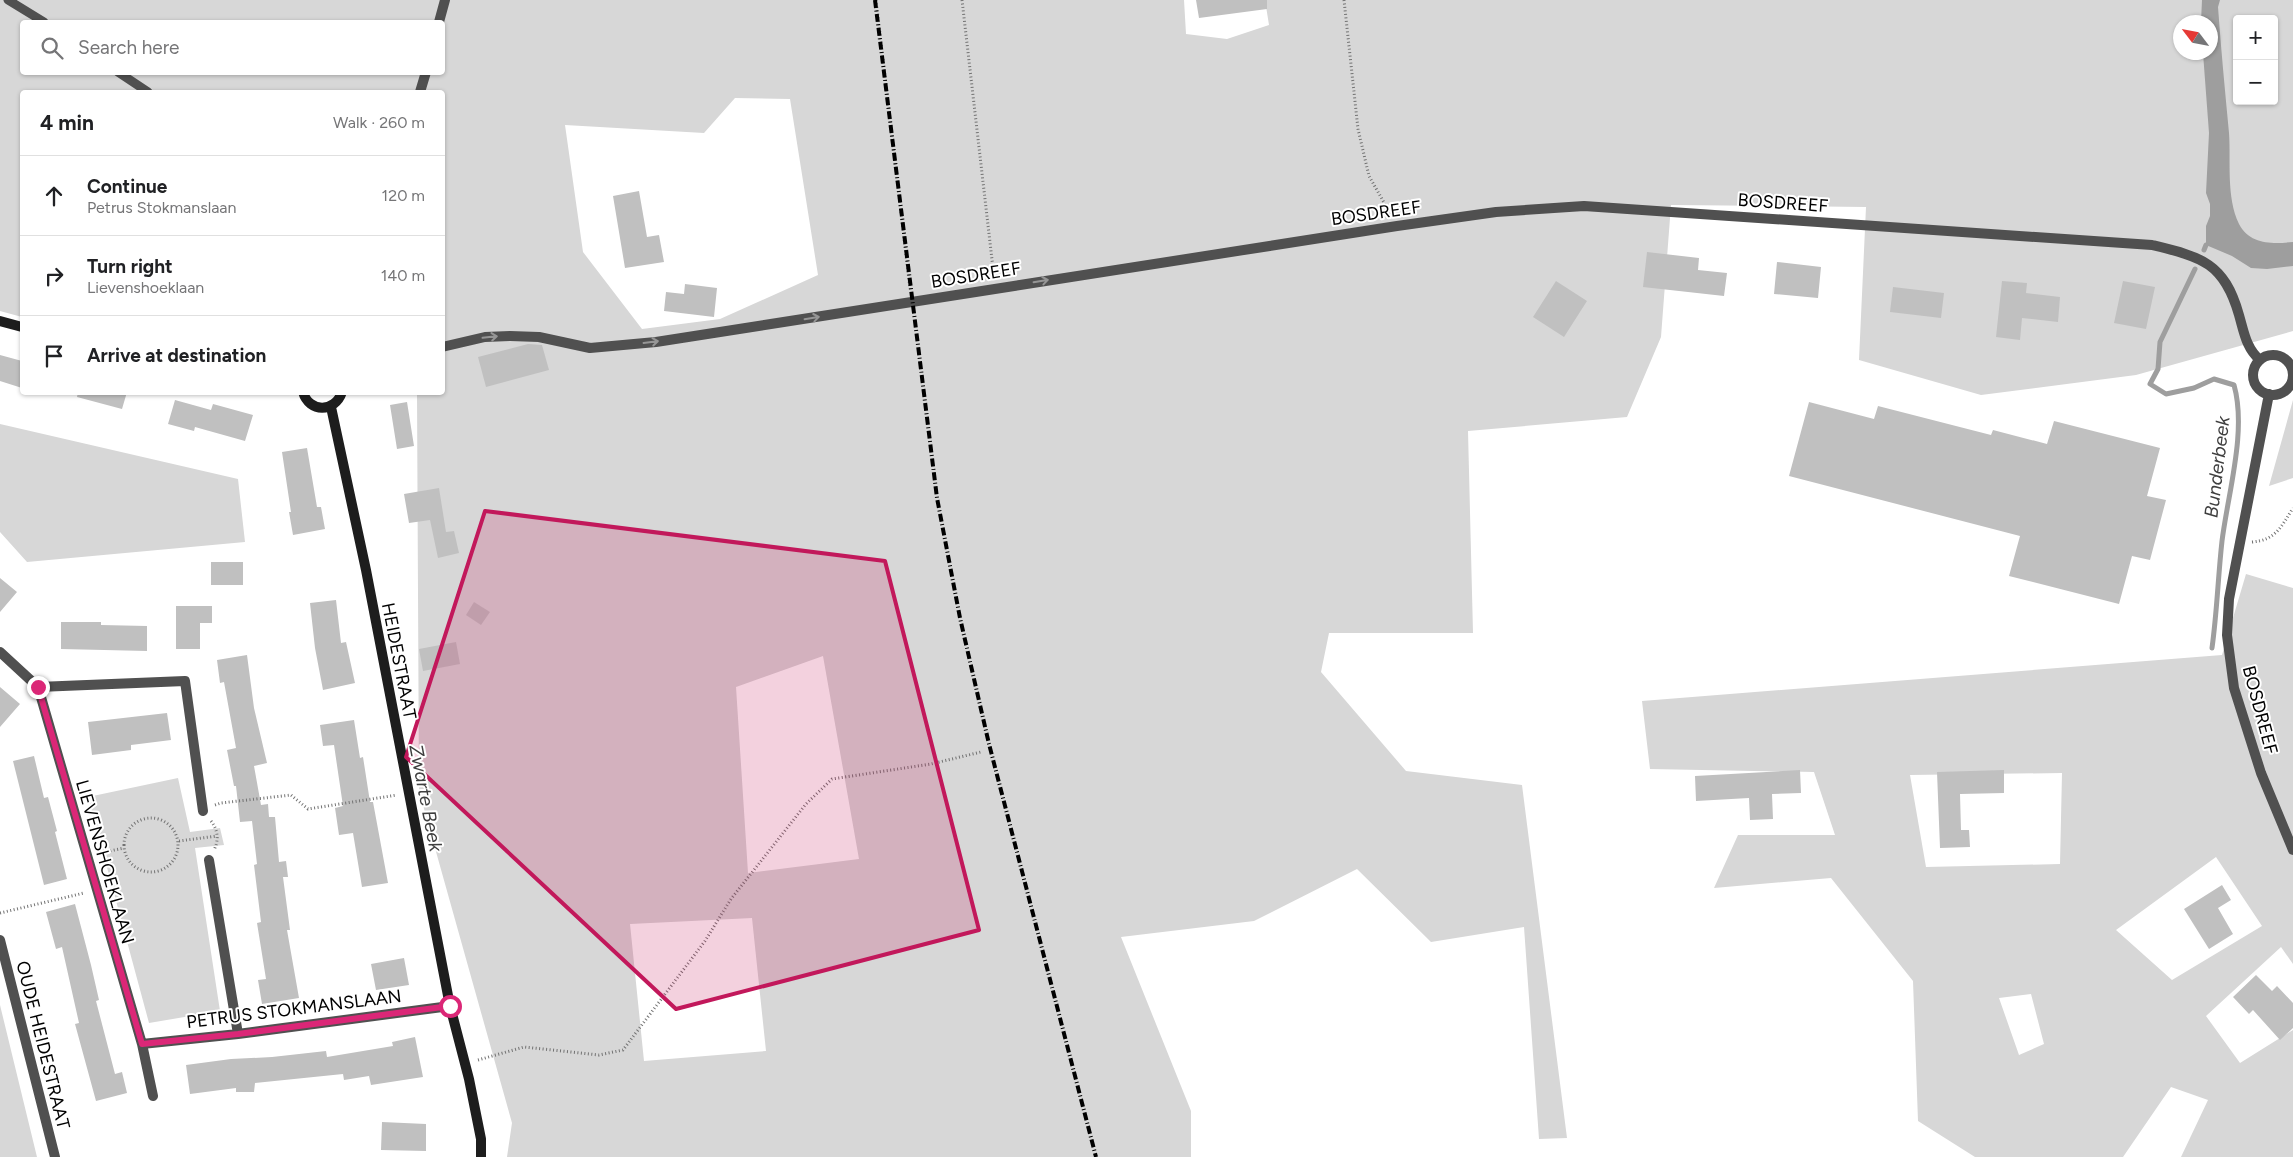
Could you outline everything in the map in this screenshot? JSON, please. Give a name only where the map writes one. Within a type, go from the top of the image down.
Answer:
[{"type":"street","points":[[440,20],[445,0]]},
{"type":"street","points":[[421,90],[425,75]]},
{"type":"street","name":"BOSDREEF","points":[[445,346],[486,337],[524,336],[573,346],[610,347],[730,331],[1397,226],[1496,212],[1604,206],[2152,245],[2189,254],[2206,262],[2225,279],[2239,315],[2244,335],[2253,354],[2260,360]]},
{"type":"street","points":[[0,321],[20,326]]},
{"type":"street","points":[[2267,356],[2276,356],[2284,359],[2290,365],[2292,382],[2280,394],[2268,394],[2258,388],[2253,374],[2260,360],[2267,356]]},
{"type":"street","name":"BOSDREEF","points":[[2268,394],[2229,598],[2227,635],[2237,698],[2261,773],[2293,850]]},
{"type":"street","points":[[304,395],[312,406],[321,408],[331,407],[340,399],[341,395]]},
{"type":"street","name":"HEIDESTRAAT","points":[[331,407],[366,570],[407,793],[450,1006],[481,1139],[481,1157]]},
{"type":"street","points":[[0,652],[38,687],[186,681],[203,811]]},
{"type":"street","name":"LIEVENSHOEKLAAN","points":[[38,687],[142,1044],[153,1096]]},
{"type":"street","points":[[209,860],[238,1034]]},
{"type":"street","name":"OUDE HEIDESTRAAT","points":[[0,940],[55,1157]]},
{"type":"street","name":"PETRUS STOKMANSLAAN","points":[[142,1044],[238,1034],[450,1006]]},
{"type":"lane","points":[[8,0],[41,20]]},
{"type":"lane","points":[[122,75],[145,90]]},
{"type":"path","points":[[876,0],[912,302]]},
{"type":"path","points":[[962,0],[996,288]]},
{"type":"path","points":[[1344,0],[1358,129],[1369,176],[1397,226]]},
{"type":"path","points":[[2262,541],[2271,538],[2275,534],[2293,508]]},
{"type":"path","points":[[465,1064],[524,1047],[599,1055],[624,1050],[705,941],[731,899],[806,804],[832,779],[931,764],[981,752]]},
{"type":"path","points":[[209,860],[218,843],[215,827],[203,811],[221,803],[291,796],[308,809],[407,793]]},
{"type":"path","points":[[148,817],[162,819],[168,823],[174,828],[179,842],[177,856],[168,867],[155,873],[140,871],[129,862],[124,848],[125,834],[135,822],[148,817]]},
{"type":"path","points":[[179,842],[217,836]]},
{"type":"path","points":[[87,856],[124,848]]},
{"type":"path","points":[[0,913],[97,890]]},
{"type":"highlighted area","points":[[485,511],[885,561],[979,930],[676,1009],[406,757]]},
{"type":"shaded area","points":[[0,0],[1184,0],[1186,34],[1227,39],[1269,25],[1265,0],[2293,0],[2293,331],[2136,375],[1981,395],[1859,360],[1866,207],[1671,205],[1661,337],[1627,417],[1468,431],[1473,633],[1329,633],[1321,672],[1406,771],[1522,785],[1567,1138],[1539,1139],[1524,927],[1431,942],[1357,869],[1254,921],[1121,937],[1191,1111],[1191,1157],[507,1157],[512,1123],[419,791],[417,395],[445,395],[445,90],[20,90],[20,316],[0,311]],"holes":[[[735,98],[790,99],[818,275],[720,319],[642,329],[583,252],[565,125],[704,133]],[[823,656],[859,859],[748,873],[736,687]],[[752,918],[766,1051],[644,1061],[630,924]]]},
{"type":"shaded area","points":[[2202,0],[2220,0],[2218,7],[2229,133],[2231,191],[2232,202],[2239,224],[2249,236],[2263,242],[2293,242],[2293,266],[2267,269],[2251,268],[2232,256],[2206,245],[2206,226],[2210,216],[2210,204],[2206,193],[2209,133],[2204,60],[2218,60],[2218,15],[2201,15]]},
{"type":"shaded area","points":[[2293,400],[2293,478],[2269,486]]},
{"type":"shaded area","points":[[0,424],[238,479],[245,542],[27,562],[0,532]]},
{"type":"shaded area","points":[[2246,574],[2293,588],[2293,964],[2281,947],[2206,1016],[2240,1063],[2293,1030],[2293,1157],[2181,1157],[2208,1100],[2171,1087],[2123,1157],[1975,1157],[1918,1121],[1913,981],[1831,878],[1714,888],[1738,835],[1835,835],[1814,772],[1650,769],[1642,701],[2222,655]],"holes":[[[2062,773],[2060,864],[1926,867],[1910,775]],[[2216,857],[2262,926],[2172,980],[2116,930]],[[2031,994],[2044,1044],[2019,1055],[1999,998]]]},
{"type":"shaded area","points":[[178,778],[190,832],[220,828],[224,845],[195,848],[220,1011],[149,1023],[88,797]]},
{"type":"shaded area","points":[[0,1005],[37,1157],[0,1157]]},
{"type":"building","points":[[1196,0],[1267,0],[1267,9],[1199,18]]},
{"type":"building","points":[[639,191],[647,237],[659,235],[664,262],[625,268],[613,196]]},
{"type":"building","points":[[1647,252],[1699,258],[1698,270],[1727,273],[1724,296],[1643,287]]},
{"type":"building","points":[[1777,262],[1821,267],[1818,298],[1774,294]]},
{"type":"building","points":[[1556,281],[1587,301],[1564,337],[1533,317]]},
{"type":"building","points":[[2002,281],[2027,283],[2026,293],[2060,297],[2058,322],[2022,318],[2020,340],[1996,337]]},
{"type":"building","points":[[2123,281],[2155,287],[2146,329],[2114,323]]},
{"type":"building","points":[[685,284],[717,288],[714,317],[664,311],[666,292],[684,294]]},
{"type":"building","points":[[1893,287],[1944,293],[1941,318],[1890,312]]},
{"type":"building","points":[[528,344],[542,345],[549,370],[486,387],[478,357]]},
{"type":"building","points":[[0,355],[20,360],[20,387],[0,381]]},
{"type":"building","points":[[77,395],[126,395],[122,409],[77,397]]},
{"type":"building","points":[[175,400],[211,410],[213,404],[253,415],[245,441],[195,427],[194,431],[168,424]]},
{"type":"building","points":[[407,402],[414,446],[397,449],[390,405]]},
{"type":"building","points":[[1809,402],[1874,419],[1878,406],[1991,435],[1993,430],[2047,444],[2054,421],[2160,448],[2147,496],[2166,500],[2150,560],[2132,556],[2119,604],[2009,576],[2020,536],[1789,476]]},
{"type":"building","points":[[307,448],[317,507],[321,507],[325,529],[293,535],[282,452]]},
{"type":"building","points":[[439,488],[446,532],[454,531],[459,553],[438,558],[430,520],[409,523],[404,494]]},
{"type":"building","points":[[211,562],[243,562],[243,585],[211,585]]},
{"type":"building","points":[[0,578],[17,592],[0,612]]},
{"type":"building","points":[[336,600],[341,643],[346,642],[355,683],[323,690],[315,648],[310,603]]},
{"type":"building","points":[[474,602],[490,612],[481,625],[466,615]]},
{"type":"building","points":[[176,606],[212,606],[212,623],[200,623],[200,649],[176,649]]},
{"type":"building","points":[[61,622],[101,622],[101,625],[147,626],[147,651],[61,649]]},
{"type":"building","points":[[456,642],[460,664],[423,671],[419,649]]},
{"type":"building","points":[[247,655],[254,708],[267,763],[254,766],[261,805],[268,804],[269,817],[275,817],[279,862],[286,861],[288,877],[283,877],[290,930],[287,930],[299,998],[262,1004],[258,980],[266,979],[257,923],[261,922],[254,865],[257,864],[252,821],[240,822],[236,786],[234,786],[227,750],[236,748],[224,682],[220,683],[217,660]]},
{"type":"building","points":[[0,687],[20,704],[0,727]]},
{"type":"building","points":[[167,713],[171,740],[131,745],[131,750],[92,755],[88,722]]},
{"type":"building","points":[[354,720],[360,758],[363,757],[370,802],[373,802],[388,883],[362,887],[353,833],[339,835],[335,808],[343,806],[334,745],[323,746],[320,725]]},
{"type":"building","points":[[34,756],[44,798],[48,797],[67,879],[44,885],[13,761]]},
{"type":"building","points":[[1800,770],[1801,793],[1772,794],[1773,819],[1750,820],[1749,798],[1696,801],[1695,776]]},
{"type":"building","points":[[2004,770],[2004,793],[1960,794],[1961,830],[1969,830],[1970,847],[1940,848],[1937,772]]},
{"type":"building","points":[[2222,885],[2231,900],[2218,908],[2233,934],[2209,949],[2184,909]]},
{"type":"building","points":[[75,904],[99,1000],[96,1001],[115,1074],[122,1072],[127,1093],[96,1101],[75,1024],[79,1023],[62,947],[56,949],[46,912]]},
{"type":"building","points":[[404,958],[409,985],[376,990],[371,964]]},
{"type":"building","points":[[2256,975],[2272,991],[2277,986],[2293,1003],[2293,1028],[2280,1040],[2253,1010],[2249,1014],[2233,997]]},
{"type":"building","points":[[415,1037],[423,1077],[371,1085],[369,1076],[344,1080],[343,1074],[255,1083],[254,1092],[236,1092],[236,1088],[190,1094],[186,1065],[326,1051],[327,1057],[393,1046],[392,1042]]},
{"type":"building","points":[[382,1122],[426,1124],[426,1151],[381,1150]]},
{"type":"waterway","name":"Bunderbeek","points":[[2204,250],[2206,245]]},
{"type":"waterway","name":"Bunderbeek","points":[[2195,269],[2160,342],[2158,369],[2150,384],[2166,394],[2194,388],[2214,379],[2234,385],[2237,403],[2237,442],[2222,541],[2212,648]]},
{"type":"railway","points":[[875,0],[937,498],[960,618],[989,744],[1096,1157]]},
{"type":"route","points":[[38,687],[142,1044],[238,1034],[450,1006]]},
{"type":"water label","name":"Zwarte Beek","points":[[426,798]]}]
